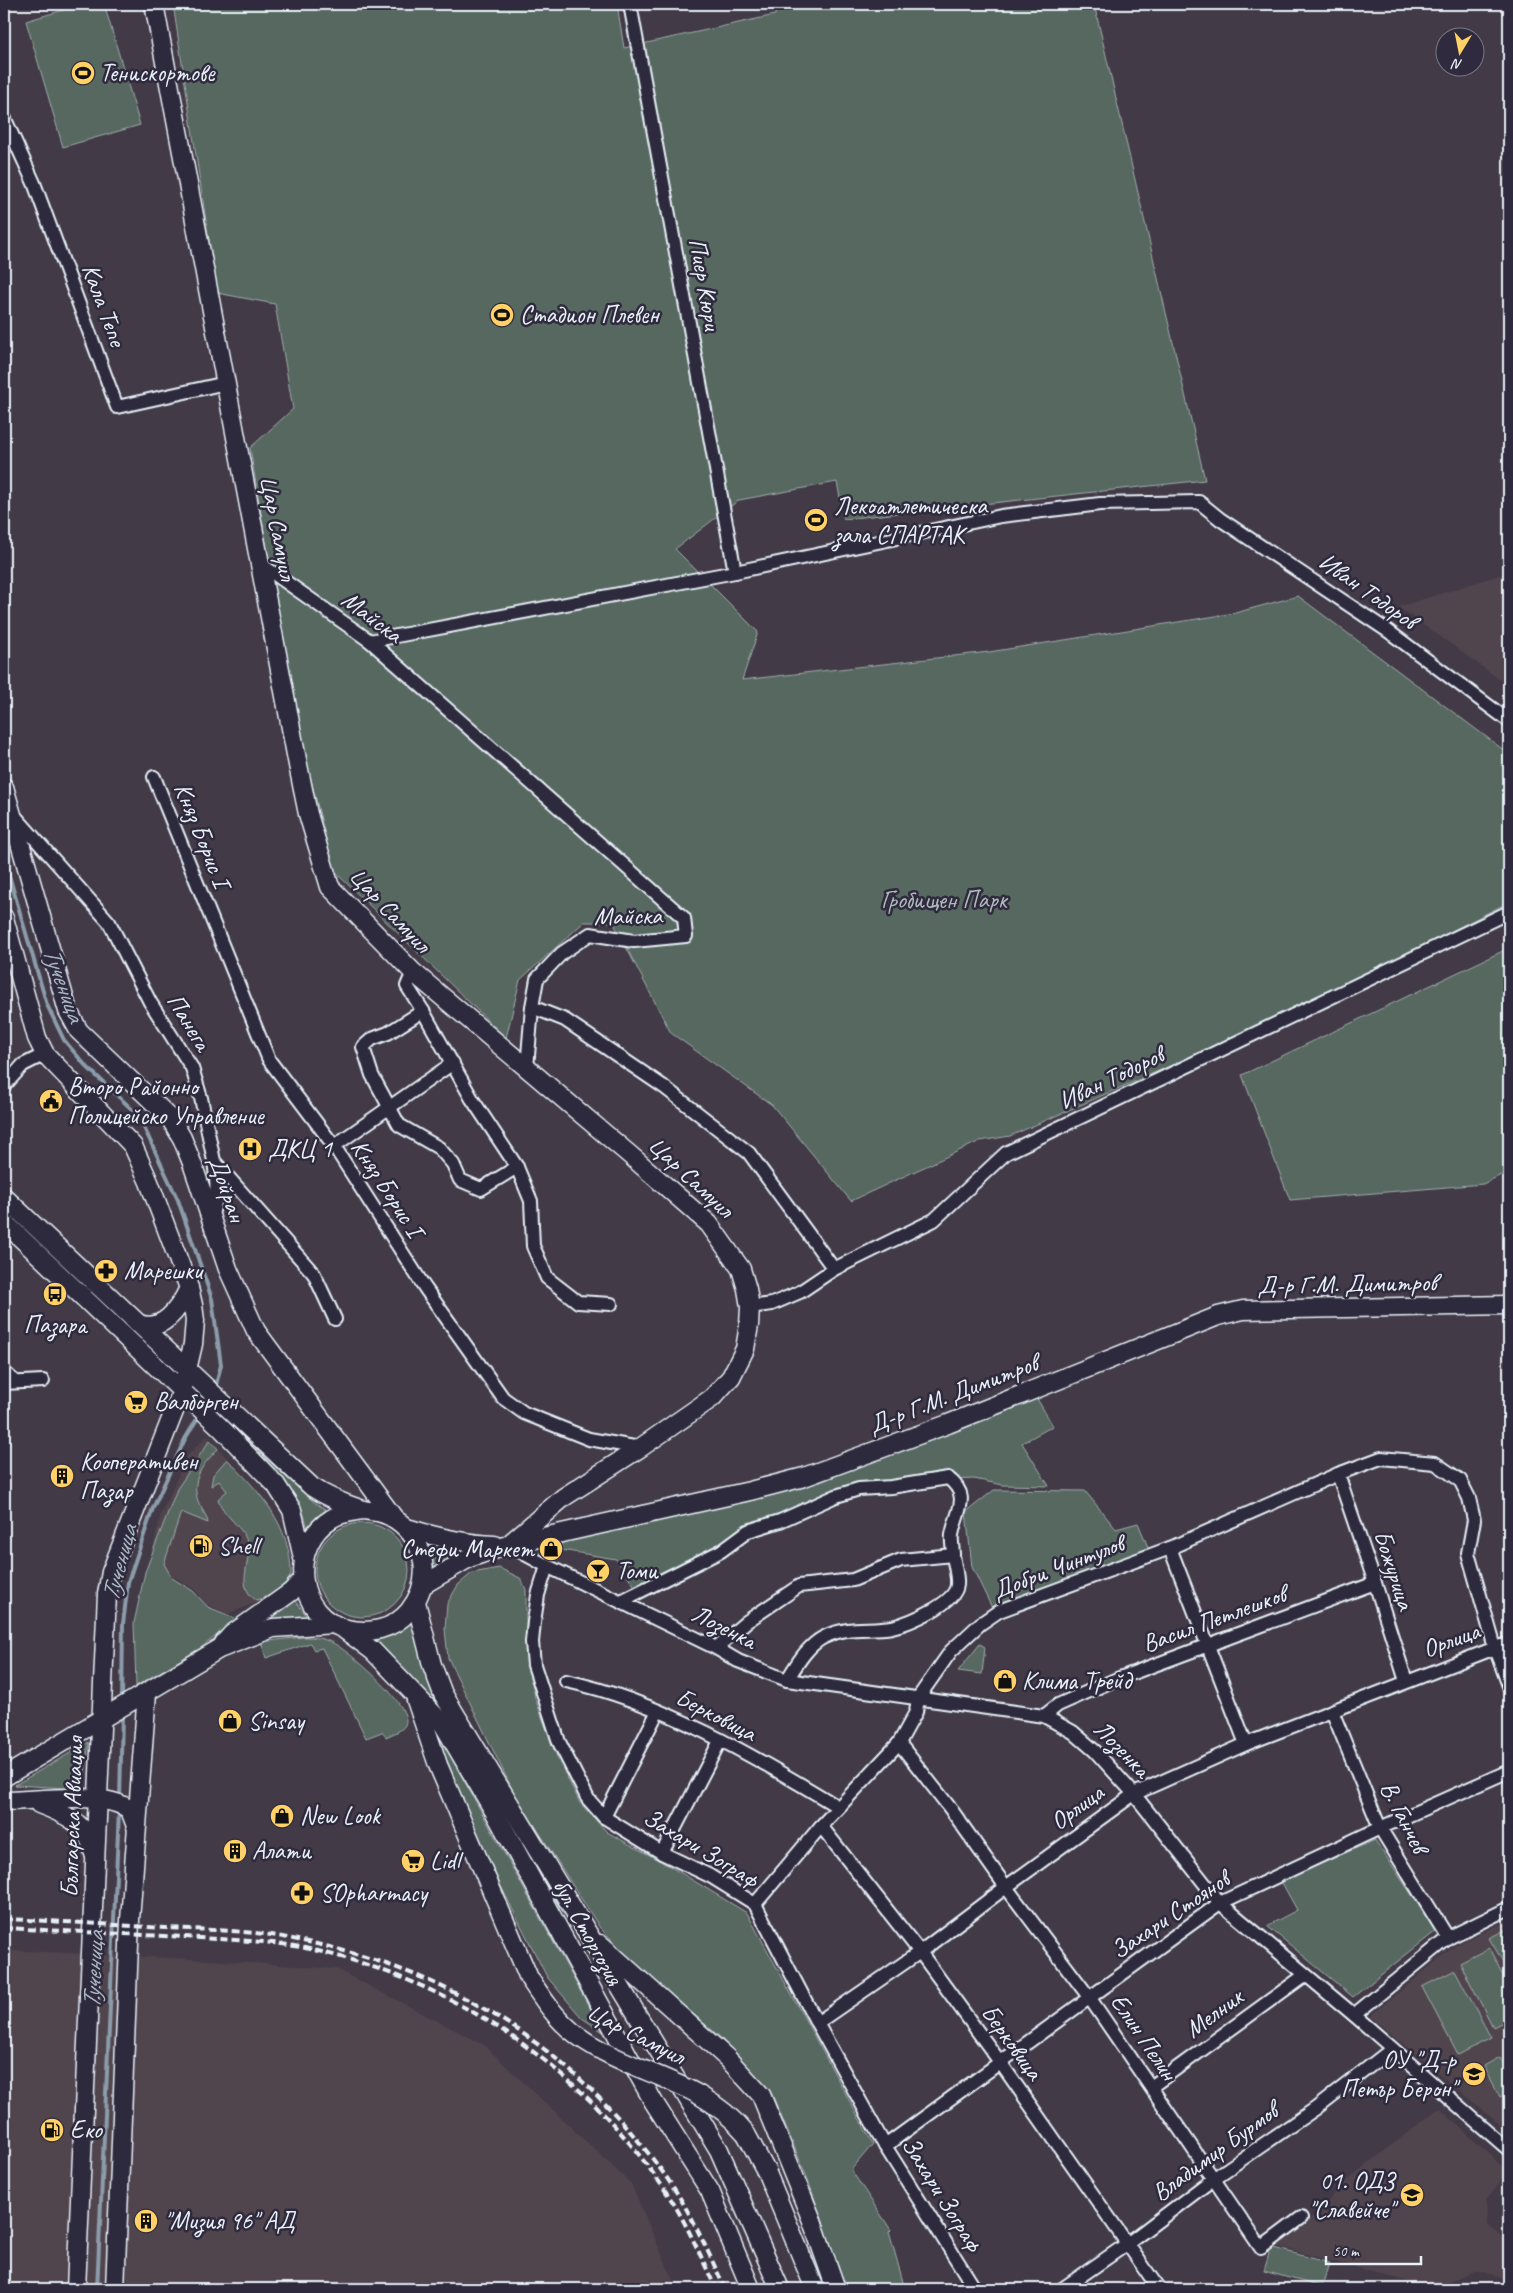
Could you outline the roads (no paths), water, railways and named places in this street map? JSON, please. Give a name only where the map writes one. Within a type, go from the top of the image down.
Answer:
[{"type":"street","name":"Цар Самуил","points":[[154,4],[308,814],[330,887],[413,972],[709,1224],[741,1269],[750,1307],[750,1325],[745,1349],[731,1377],[712,1398],[640,1448],[564,1497],[508,1545]]},
{"type":"street","name":"Пиер Кюри","points":[[630,4],[735,572]]},
{"type":"street","name":"Кала Тепе","points":[[4,117],[34,183],[117,406],[226,383]]},
{"type":"street","name":"Иван Тодоров","points":[[735,572],[1001,516],[1100,504],[1199,502],[1388,631],[1509,721]]},
{"type":"street","name":"Майска","points":[[259,563],[370,641],[684,918],[686,936],[634,941],[590,934],[562,952],[536,979],[532,1006]]},
{"type":"street","points":[[370,641],[735,572]]},
{"type":"street","name":"Княз Борис I","points":[[154,777],[269,1060],[334,1146],[425,1288],[503,1398],[524,1413],[589,1439],[640,1448]]},
{"type":"street","name":"Дойран","points":[[4,787],[68,1011],[79,1030],[170,1118],[182,1138],[228,1269],[256,1332],[400,1523]]},
{"type":"street","name":"Панега","points":[[10,811],[109,922],[150,1002],[192,1068],[201,1098],[214,1161],[314,1274],[335,1319]]},
{"type":"street","name":"Иван Тодоров","points":[[750,1307],[772,1304],[800,1292],[834,1269],[934,1220],[1006,1153],[1509,912]]},
{"type":"street","points":[[4,918],[37,1038],[45,1054],[133,1146],[149,1182],[189,1288],[195,1321],[188,1372],[182,1391]]},
{"type":"street","points":[[413,972],[407,986],[472,1099],[517,1167],[531,1201],[533,1246],[547,1278],[578,1302],[611,1304]]},
{"type":"street","points":[[527,1068],[532,1006],[565,1020],[664,1087],[749,1153],[834,1269]]},
{"type":"street","points":[[423,1011],[388,1033],[372,1039],[363,1047],[372,1075],[391,1107],[399,1125],[416,1137],[439,1148],[453,1164],[460,1180],[481,1188],[517,1167]]},
{"type":"street","points":[[4,1086],[23,1065],[45,1054]]},
{"type":"street","points":[[334,1146],[453,1063]]},
{"type":"street","points":[[210,1219],[218,1192],[214,1161]]},
{"type":"street","points":[[4,1196],[208,1391],[312,1487],[338,1502],[363,1510],[379,1512],[400,1523],[442,1539],[475,1544],[508,1545]]},
{"type":"street","points":[[4,1222],[198,1405],[276,1485],[285,1497],[296,1523],[303,1561],[303,1579],[308,1597],[319,1613],[338,1626]]},
{"type":"street","points":[[137,1323],[150,1326],[167,1318],[181,1304],[189,1288]]},
{"type":"street","name":"Д-р Г.М. Димитров","points":[[423,1585],[469,1558],[508,1545],[750,1491],[804,1477],[948,1424],[1218,1316],[1243,1310],[1509,1305]]},
{"type":"street","points":[[4,1372],[10,1383],[43,1381]]},
{"type":"street","name":"Българска Авиация","points":[[76,2289],[95,1866],[102,1800],[107,1594],[111,1572],[182,1391]]},
{"type":"street","name":"Добри Чинтулов","points":[[755,1904],[821,1826],[899,1743],[916,1712],[918,1698],[951,1651],[980,1624],[999,1611],[1170,1548],[1338,1474],[1380,1458],[1436,1463],[1460,1480],[1469,1498],[1474,1520],[1468,1553],[1494,1648]]},
{"type":"street","name":"Божурица","points":[[1338,1474],[1376,1583],[1406,1681]]},
{"type":"street","points":[[621,1601],[721,1551],[748,1530],[780,1521],[836,1496],[859,1489],[890,1487],[948,1478],[956,1484],[962,1499],[952,1536],[957,1586],[948,1600],[932,1611],[892,1627],[849,1628],[823,1638],[805,1652],[787,1680]]},
{"type":"street","points":[[303,1561],[308,1545],[324,1525],[346,1512],[363,1510]]},
{"type":"street","points":[[4,1777],[219,1650],[273,1628],[338,1626],[359,1632],[376,1631],[392,1625],[405,1616],[416,1602],[423,1585],[425,1570],[422,1554],[416,1540],[400,1523]]},
{"type":"street","name":"Лозенка","points":[[508,1545],[547,1566],[716,1648],[738,1661],[787,1680],[1044,1716],[1073,1732],[1095,1751],[1134,1794],[1220,1903],[1354,2015],[1509,2150]]},
{"type":"street","points":[[1170,1548],[1246,1744]]},
{"type":"street","points":[[716,1648],[746,1622],[799,1586],[853,1580],[901,1560],[953,1555]]},
{"type":"street","name":"Захари Зограф","points":[[547,1566],[538,1595],[534,1622],[532,1642],[534,1665],[559,1742],[588,1799],[604,1817],[662,1853],[710,1876],[755,1904],[817,2023],[885,2146],[975,2289]]},
{"type":"street","points":[[219,1650],[232,1634],[291,1592],[303,1579]]},
{"type":"street","name":"Васил Петлешков","points":[[1044,1716],[1058,1704],[1117,1679],[1376,1583]]},
{"type":"street","name":"бул. Сторгозия","points":[[416,1602],[432,1665],[443,1694],[584,1930],[719,2150],[780,2289]]},
{"type":"street","name":"бул. Сторгозия","points":[[338,1626],[373,1651],[442,1724],[471,1771],[653,2102],[710,2191],[751,2289]]},
{"type":"street","name":"Орлица","points":[[817,2023],[920,1952],[1134,1794],[1246,1744],[1406,1681],[1509,1644]]},
{"type":"street","points":[[1494,1648],[1509,1686]]},
{"type":"street","name":"Берковица","points":[[566,1681],[596,1688],[658,1711],[720,1741],[838,1807]]},
{"type":"street","name":"Цар Самуил","points":[[413,1692],[438,1765],[529,1978],[555,2014],[579,2037],[623,2060],[703,2096],[728,2114],[746,2134],[766,2171],[815,2289]]},
{"type":"street","points":[[115,2289],[141,1695]]},
{"type":"street","points":[[604,1817],[658,1711]]},
{"type":"street","name":"В. Ганчев","points":[[1332,1711],[1380,1828],[1448,1938]]},
{"type":"street","points":[[662,1853],[720,1741]]},
{"type":"street","name":"Елин Пелин","points":[[899,1743],[950,1808],[1006,1887],[1090,1997],[1261,2248],[1301,2218]]},
{"type":"street","name":"Захари Стоянов","points":[[885,2146],[1220,1903],[1380,1828],[1509,1771]]},
{"type":"street","points":[[4,1801],[102,1800],[127,1808],[134,1818],[136,1829]]},
{"type":"street","points":[[31,1801],[61,1812],[75,1821],[90,1840],[95,1866]]},
{"type":"street","name":"Берковица","points":[[821,1826],[920,1952],[1000,2062],[1159,2289]]},
{"type":"street","points":[[1354,2015],[1448,1938],[1509,1908]]},
{"type":"street","name":"Цар Самуил","points":[[584,1930],[727,2058],[761,2095],[811,2218],[836,2289]]},
{"type":"street","name":"Мелник","points":[[1151,2087],[1305,1975]]},
{"type":"street","name":"Владимир Бурмов","points":[[1062,2289],[1127,2244],[1213,2179],[1315,2109],[1392,2049]]},
{"type":"waterway","name":"Тученица","points":[[4,858],[47,1005],[64,1040],[85,1065],[138,1115],[178,1200],[212,1299],[221,1365],[215,1389]]},
{"type":"waterway","name":"Тученица","points":[[122,1702],[123,1624],[128,1582],[153,1508],[185,1439],[200,1414]]},
{"type":"waterway","name":"Тученица","points":[[120,1799],[122,1714]]},
{"type":"waterway","name":"Тученица","points":[[97,2289],[119,1811]]},
{"type":"railway","points":[[4,1919],[258,1933],[288,1938],[337,1949],[384,1963],[428,1981],[471,2002],[512,2026],[551,2054],[587,2086],[622,2122],[654,2161],[676,2192],[700,2235],[725,2289]]},
{"type":"railway","points":[[4,1928],[290,1945],[361,1963],[415,1983],[467,2009],[515,2039],[561,2074],[602,2113],[640,2156],[674,2204],[691,2235],[716,2289]]},
{"type":"place","name":"Тенискортове","points":[[83,73]]},
{"type":"place","name":"Стадион Плевен","points":[[502,315]]},
{"type":"place","name":"Лекоатлетическа зала СПАРТАК","points":[[816,520]]},
{"type":"place","name":"Второ Районно Полицейско Управление","points":[[51,1101]]},
{"type":"place","name":"ДКЦ 1","points":[[250,1149]]},
{"type":"place","name":"Марешки","points":[[106,1271]]},
{"type":"place","name":"Пазара","points":[[55,1294]]},
{"type":"place","name":"Валборген","points":[[136,1402]]},
{"type":"place","name":"Кооперативен Пазар","points":[[62,1476]]},
{"type":"place","name":"Shell","points":[[201,1546]]},
{"type":"place","name":"Стефи Маркет","points":[[551,1549]]},
{"type":"place","name":"Томи","points":[[598,1571]]},
{"type":"place","name":"Клима Трейд","points":[[1005,1681]]},
{"type":"place","name":"Sinsay","points":[[230,1721]]},
{"type":"place","name":"New Look","points":[[282,1816]]},
{"type":"place","name":"Алати","points":[[235,1851]]},
{"type":"place","name":"Lidl","points":[[413,1861]]},
{"type":"place","name":"SOpharmacy","points":[[302,1893]]},
{"type":"place","name":"ОУ \"Д-р Петър Берон\"","points":[[1474,2074]]},
{"type":"place","name":"Еко","points":[[52,2130]]},
{"type":"place","name":"01. ОДЗ \"Славейче\"","points":[[1412,2195]]},
{"type":"place","name":"\"Мизия 96\" АД","points":[[146,2221]]},
{"type":"park label","name":"Гробищен Парк","points":[[944,900]]}]
